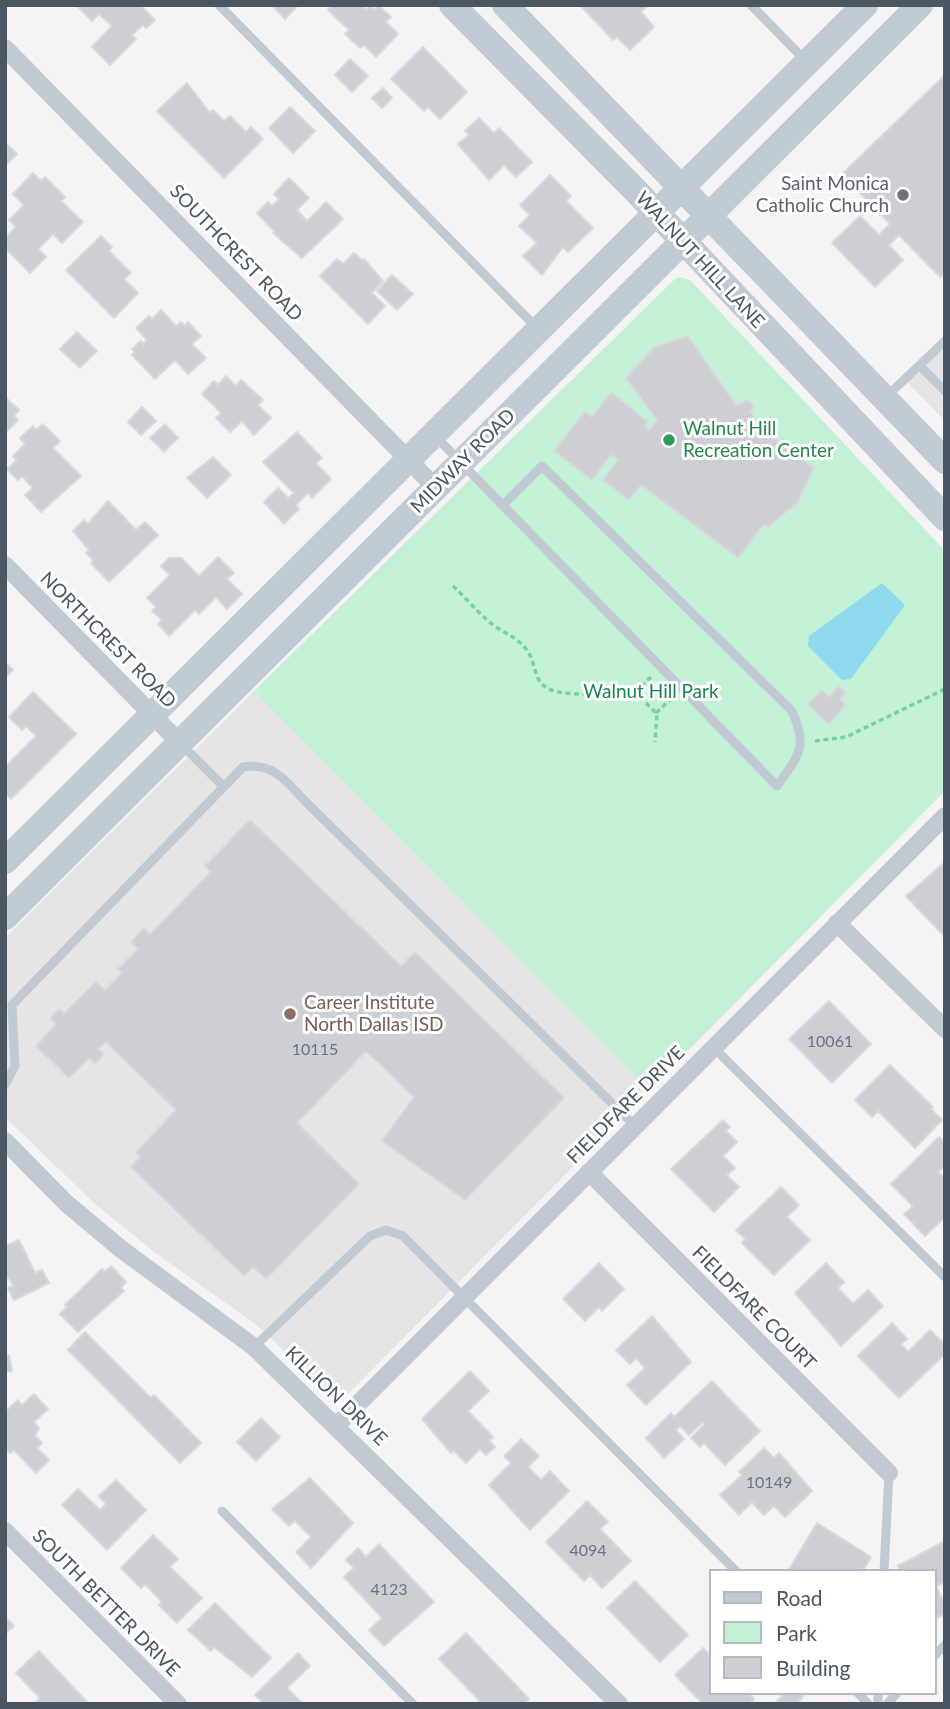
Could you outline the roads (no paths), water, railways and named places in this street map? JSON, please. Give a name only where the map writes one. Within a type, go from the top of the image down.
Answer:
[{"type":"main road","name":"WALNUT HILL LANE","points":[[452,5],[657,213],[681,242],[945,518]]},
{"type":"main road","name":"WALNUT HILL LANE","points":[[505,5],[945,461]]},
{"type":"main road","name":"MIDWAY ROAD","points":[[5,861],[865,5]]},
{"type":"main road","name":"MIDWAY ROAD","points":[[5,917],[920,5]]},
{"type":"main road","points":[[81,785],[110,814]]},
{"type":"street","name":"SOUTHCREST ROAD","points":[[5,48],[436,488]]},
{"type":"street","name":"NORTHCREST ROAD","points":[[5,565],[181,744]]},
{"type":"street","name":"FIELDFARE DRIVE","points":[[337,1425],[945,816]]},
{"type":"street","points":[[837,923],[945,1029]]},
{"type":"street","name":"KILLION DRIVE","points":[[5,1141],[66,1203],[121,1249],[254,1347],[337,1425],[619,1704]]},
{"type":"street","name":"FIELDFARE COURT","points":[[589,1172],[889,1473]]},
{"type":"street","name":"SOUTH BETTER DRIVE","points":[[5,1531],[178,1704]]},
{"type":"lane","points":[[219,5],[539,330]]},
{"type":"lane","points":[[751,5],[807,63]]},
{"type":"lane","points":[[885,398],[945,341]]},
{"type":"lane","points":[[920,366],[945,391]]},
{"type":"lane","points":[[434,435],[777,786],[799,752],[802,730],[792,710],[542,466],[503,505]]},
{"type":"lane","points":[[181,744],[224,786]]},
{"type":"lane","points":[[5,1086],[15,1066],[12,1005],[243,767],[269,767],[635,1126]]},
{"type":"lane","points":[[713,1047],[945,1277]]},
{"type":"lane","points":[[254,1347],[370,1236],[386,1230],[414,1243],[734,1569]]},
{"type":"lane","points":[[884,1569],[889,1473]]},
{"type":"lane","points":[[222,1511],[413,1704]]},
{"type":"water","points":[[882,583],[905,605],[851,679],[842,680],[808,646],[809,636]]},
{"type":"place","name":"Saint Monica Catholic Church","points":[[903,195]]},
{"type":"place","name":"Walnut Hill Recreation Center","points":[[669,440]]},
{"type":"place","name":"Career Institute North Dallas ISD","points":[[290,1014]]},
{"type":"park label","name":"Walnut Hill Park","points":[[651,692]]}]
